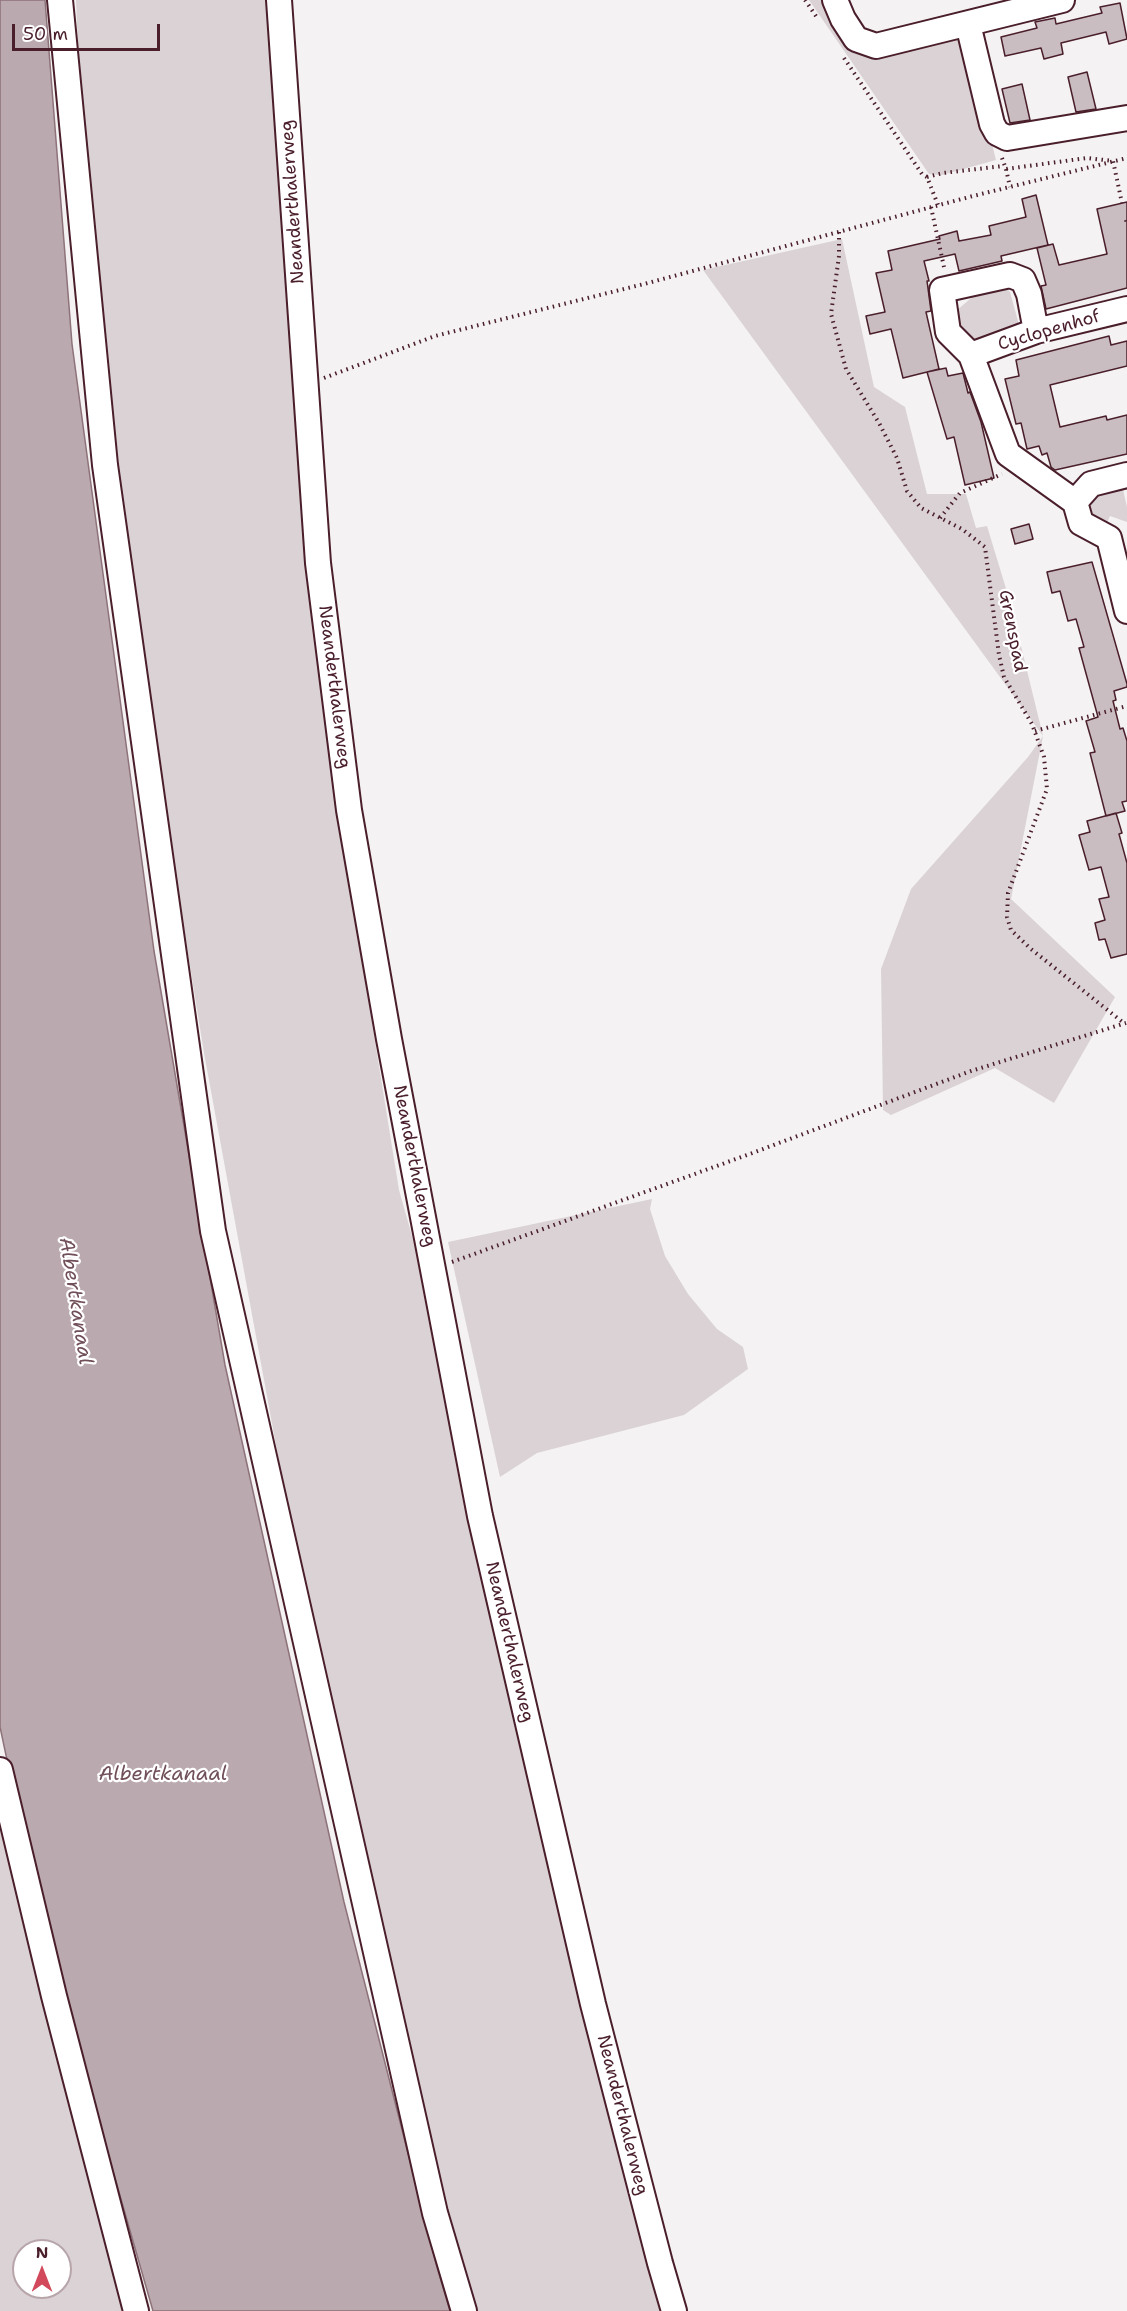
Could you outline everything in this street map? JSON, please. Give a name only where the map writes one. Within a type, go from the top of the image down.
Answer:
[{"type":"street","points":[[60,0],[105,465],[213,1230],[435,2213],[464,2311]]},
{"type":"street","name":"Neanderthalerweg","points":[[279,0],[318,563],[349,810],[389,1039],[483,1528],[593,2004],[674,2311]]},
{"type":"street","points":[[836,0],[843,19],[856,39],[876,46],[1062,0]]},
{"type":"street","points":[[968,24],[992,124],[997,133],[1006,138],[1127,118]]},
{"type":"street","points":[[1036,331],[1029,294],[1023,280],[1010,275],[942,290],[948,332],[971,355],[1008,454],[1023,464],[1083,493],[1127,475]]},
{"type":"street","name":"Cyclopenhof","points":[[971,355],[1036,331],[1127,309]]},
{"type":"street","points":[[1083,493],[1080,523],[1109,538],[1127,611]]},
{"type":"street","points":[[0,1770],[54,1996],[136,2311]]},
{"type":"path","points":[[805,0],[824,29]]},
{"type":"path","points":[[837,48],[922,174],[927,177],[938,205]]},
{"type":"path","points":[[997,133],[1010,187]]},
{"type":"path","points":[[927,177],[943,173],[1087,158],[1113,160]]},
{"type":"path","points":[[306,385],[435,336],[1127,158]]},
{"type":"path","points":[[1113,160],[1122,203]]},
{"type":"path","points":[[931,207],[940,252]]},
{"type":"path","name":"Grenspad","points":[[839,232],[839,256],[831,314],[846,369],[897,458],[907,491],[921,508],[962,529],[985,548],[1004,677],[1035,731],[1044,757],[1047,789],[1008,893],[1007,917],[1011,930],[1030,949],[1126,1024]]},
{"type":"path","points":[[940,518],[960,494],[1023,464]]},
{"type":"path","points":[[1035,731],[1127,706]]},
{"type":"path","points":[[434,1269],[971,1071],[1126,1024]]},
{"type":"shaded area","points":[[76,0],[266,0],[285,222],[343,807],[359,942],[399,1190],[423,1275],[670,2311],[477,2311],[438,2177],[309,1625],[204,1053],[129,586],[82,141]]},
{"type":"shaded area","points":[[809,0],[830,0],[850,40],[964,32],[996,160],[942,175],[929,174]]},
{"type":"shaded area","points":[[842,239],[874,387],[905,407],[927,494],[966,494],[976,528],[987,526],[1011,605],[1043,736],[703,270]]},
{"type":"shaded area","points":[[1000,282],[1010,292],[1021,332],[976,343],[958,328],[957,310],[988,284]]},
{"type":"shaded area","points":[[1121,481],[1127,507],[1127,522],[1110,516],[1104,530],[1086,510],[1102,487]]},
{"type":"shaded area","points":[[1043,736],[1011,899],[1115,997],[1054,1103],[995,1068],[891,1115],[883,1110],[881,969],[911,889],[1028,757]]},
{"type":"shaded area","points":[[652,1199],[650,1209],[665,1256],[688,1294],[717,1329],[743,1347],[748,1369],[684,1415],[537,1453],[500,1477],[448,1242]]},
{"type":"shaded area","points":[[0,1814],[127,2311],[0,2311]]},
{"type":"water","name":"Albertkanaal","points":[[0,0],[45,0],[72,344],[154,951],[225,1365],[344,1902],[450,2311],[153,2311],[84,2070],[17,1807],[0,1727]]},
{"type":"building","points":[[1120,3],[1127,39],[1109,44],[1106,32],[1061,43],[1063,54],[1044,59],[1041,48],[1005,56],[1001,37],[1037,28],[1035,22],[1055,18],[1056,24],[1102,13],[1100,7]]},
{"type":"building","points":[[1087,72],[1096,109],[1076,112],[1068,77]]},
{"type":"building","points":[[1022,84],[1030,120],[1010,123],[1002,89]]},
{"type":"building","points":[[1036,195],[1048,245],[1001,256],[1002,261],[959,271],[955,254],[924,261],[929,281],[927,281],[931,311],[926,312],[939,369],[903,378],[891,329],[870,334],[866,316],[885,312],[876,273],[892,270],[888,251],[940,239],[939,236],[957,231],[959,241],[991,235],[989,226],[1026,217],[1022,199]]},
{"type":"building","points":[[1127,202],[1127,288],[1046,309],[1041,286],[1046,285],[1037,248],[1053,244],[1059,265],[1107,254],[1097,209]]},
{"type":"building","points":[[1109,336],[1111,345],[1127,341],[1127,366],[1050,385],[1060,427],[1106,416],[1107,420],[1127,415],[1127,454],[1055,470],[1051,467],[1047,453],[1042,455],[1039,446],[1027,449],[1021,423],[1016,424],[1005,379],[1019,376],[1016,360]]},
{"type":"building","points":[[946,368],[948,376],[963,373],[968,393],[970,392],[981,422],[994,478],[965,485],[954,437],[947,439],[927,372]]},
{"type":"building","points":[[1029,524],[1033,539],[1015,544],[1011,529]]},
{"type":"building","points":[[1092,562],[1127,684],[1127,687],[1114,691],[1116,700],[1113,701],[1120,729],[1123,728],[1127,741],[1127,801],[1122,802],[1125,811],[1106,816],[1090,753],[1095,752],[1086,721],[1098,717],[1079,648],[1084,647],[1076,619],[1068,621],[1060,591],[1052,593],[1047,572]]},
{"type":"building","points":[[1116,813],[1127,863],[1127,954],[1111,958],[1105,939],[1099,940],[1095,923],[1105,920],[1099,899],[1109,897],[1101,867],[1089,870],[1079,835],[1090,832],[1087,821]]}]
